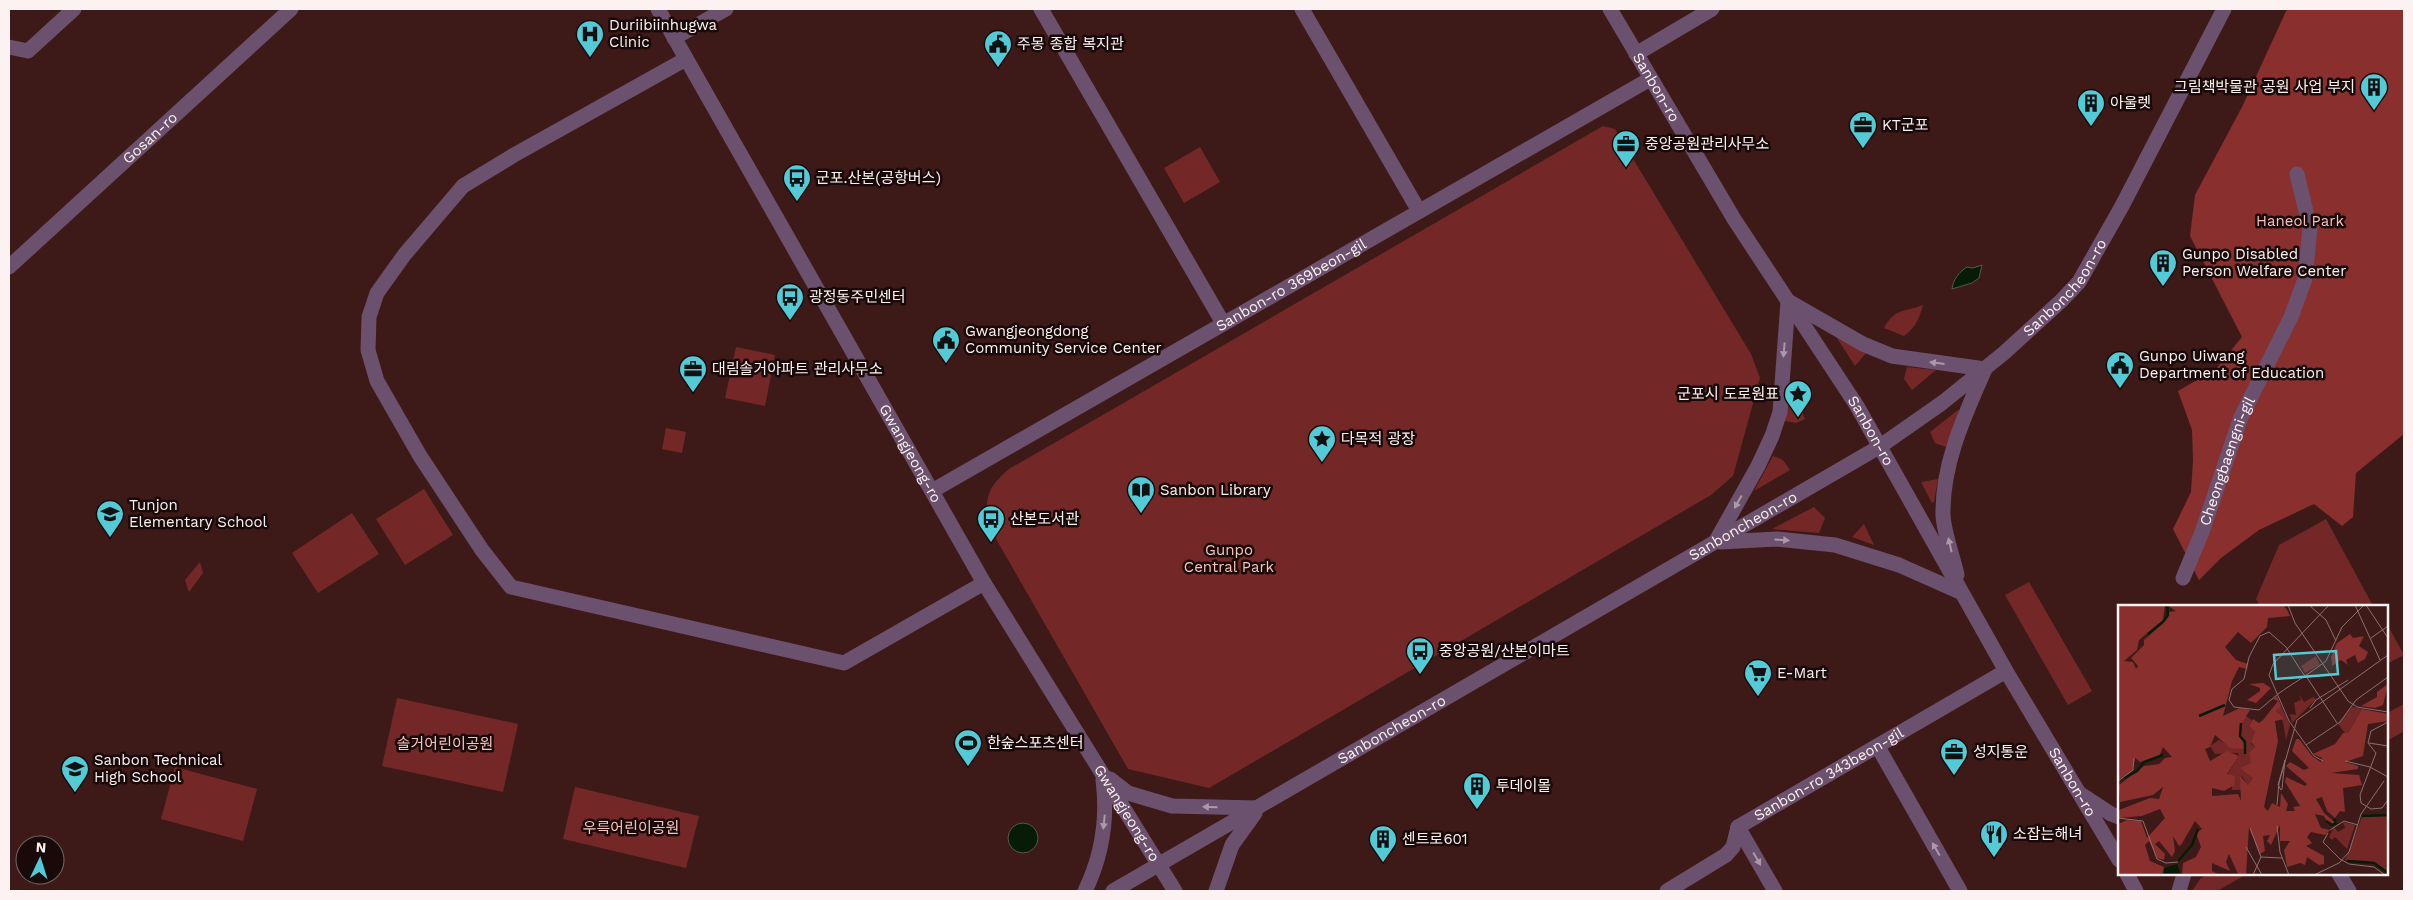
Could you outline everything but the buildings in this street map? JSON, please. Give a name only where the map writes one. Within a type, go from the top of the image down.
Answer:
[{"type":"street","points":[[9,47],[28,51],[74,9]]},
{"type":"street","name":"Gosan-ro","points":[[9,267],[291,9]]},
{"type":"street","name":"Gwangjeong-ro","points":[[658,9],[984,583],[1175,891]]},
{"type":"street","points":[[674,38],[726,9]]},
{"type":"street","points":[[1041,9],[1223,324]]},
{"type":"street","points":[[1302,9],[1418,211]]},
{"type":"street","name":"Sanbon-ro","points":[[1610,9],[1734,218],[1857,406],[2006,670],[2118,858]]},
{"type":"street","points":[[1636,54],[1712,9]]},
{"type":"street","name":"Sanboncheon-ro","points":[[1113,891],[1716,542],[1879,446],[1942,403],[2061,301],[2079,282],[2122,206],[2224,9]]},
{"type":"street","points":[[686,59],[514,155],[463,186],[406,254],[377,293],[369,317],[368,350],[378,381],[420,456],[482,550],[510,587],[735,639],[844,663],[984,583]]},
{"type":"street","name":"Sanbon-ro 369beon-gil","points":[[932,491],[1650,79]]},
{"type":"street","name":"Cheongbaengni-gil","points":[[2183,578],[2202,532],[2241,417],[2290,316],[2305,279],[2310,228],[2297,174]]},
{"type":"street","points":[[1716,542],[1772,436],[1780,412],[1788,301],[1863,344],[1892,356],[1985,368],[1953,445],[1943,516],[1962,593]]},
{"type":"street","points":[[1716,542],[1777,539],[1835,545],[1899,565],[1962,593]]},
{"type":"street","name":"Sanbon-ro 343beon-gil","points":[[1667,891],[1726,855],[1732,847],[1738,827],[1878,747],[2006,670]]},
{"type":"street","points":[[1878,747],[1960,891]]},
{"type":"street","points":[[1102,773],[1128,793],[1172,806],[1259,808]]},
{"type":"street","points":[[1085,891],[1096,867],[1102,839],[1106,803],[1102,773]]},
{"type":"street","points":[[2078,792],[2118,817]]},
{"type":"street","points":[[1216,891],[1232,845],[1259,808]]},
{"type":"street","points":[[1738,827],[1775,891]]},
{"type":"street","points":[[2128,875],[2136,891]]},
{"type":"street","points":[[2179,891],[2184,875]]},
{"type":"street","points":[[2340,875],[2349,891]]},
{"type":"green space","name":"Haneol Park","points":[[2287,9],[2404,9],[2404,434],[2356,473],[2353,517],[2342,526],[2314,504],[2259,530],[2221,558],[2199,580],[2173,529],[2191,492],[2193,460],[2192,430],[2178,391],[2216,369],[2242,337],[2190,236],[2195,195],[2242,107]]},
{"type":"green space","name":"Gunpo Central Park","points":[[1603,126],[1615,129],[1751,354],[1760,378],[1733,476],[1711,495],[1209,788],[1128,769],[988,525],[987,507],[989,494],[996,482],[1009,469]]},
{"type":"green space","points":[[1200,147],[1220,182],[1184,203],[1164,168]]},
{"type":"green space","points":[[1923,305],[1916,322],[1904,336],[1884,328],[1888,321],[1896,314]]},
{"type":"green space","points":[[1837,336],[1867,352],[1855,366],[1837,338]]},
{"type":"green space","points":[[736,347],[775,355],[765,406],[725,398]]},
{"type":"green space","points":[[1907,367],[1936,370],[1912,390],[1904,379]]},
{"type":"green space","points":[[1789,383],[1805,419],[1796,423],[1785,421]]},
{"type":"green space","points":[[1958,410],[1960,412],[1946,447],[1935,443],[1930,432]]},
{"type":"green space","points":[[666,428],[686,432],[682,453],[662,449]]},
{"type":"green space","points":[[1773,456],[1783,460],[1790,470],[1754,491]]},
{"type":"green space","points":[[1938,479],[1934,502],[1932,503],[1921,482]]},
{"type":"green space","points":[[424,489],[453,535],[405,565],[376,519]]},
{"type":"green space","points":[[1814,507],[1825,518],[1819,533],[1772,529]]},
{"type":"green space","points":[[352,513],[379,554],[318,593],[292,553]]},
{"type":"green space","points":[[2326,519],[2372,605],[2259,605],[2256,599],[2279,545]]},
{"type":"green space","points":[[1864,524],[1874,545],[1852,537]]},
{"type":"green space","points":[[200,562],[203,573],[189,592],[185,580]]},
{"type":"green space","points":[[2029,582],[2092,691],[2068,705],[2005,595]]},
{"type":"green space","points":[[2388,626],[2404,655],[2388,663]]},
{"type":"green space","name":"솔거어린이공원","points":[[397,698],[518,724],[503,792],[382,766]]},
{"type":"green space","points":[[2404,704],[2404,731],[2388,740],[2388,712]]},
{"type":"green space","points":[[175,767],[257,789],[243,841],[161,819]]},
{"type":"green space","name":"우륵어린이공원","points":[[575,787],[699,816],[686,868],[563,839]]},
{"type":"green space","points":[[2207,875],[2245,875],[2217,891],[2192,891],[2200,879]]},
{"type":"shaded area","points":[[1982,265],[1979,278],[1972,283],[1952,289],[1955,279],[1964,269]]},
{"type":"shaded area","points":[[1023,823],[1029,824],[1037,832],[1037,844],[1029,852],[1023,853],[1017,852],[1009,844],[1008,838],[1009,832],[1017,824]]},
{"type":"place","name":"Duriibiinhugwa Clinic","points":[[590,58]]},
{"type":"place","name":"주몽 종합 복지관","points":[[998,68]]},
{"type":"place","name":"그림책박물관 공원 사업 부지","points":[[2374,111]]},
{"type":"place","name":"아울렛","points":[[2091,127]]},
{"type":"place","name":"KT군포","points":[[1863,149]]},
{"type":"place","name":"중앙공원관리사무소","points":[[1626,168]]},
{"type":"place","name":"군포.산본(공항버스)","points":[[797,202]]},
{"type":"place","name":"Gunpo Disabled Person Welfare Center","points":[[2163,287]]},
{"type":"place","name":"광정동주민센터","points":[[790,321]]},
{"type":"place","name":"Gwangjeongdong Community Service Center","points":[[946,364]]},
{"type":"place","name":"Gunpo Uiwang Department of Education","points":[[2120,389]]},
{"type":"place","name":"대림솔거아파트 관리사무소","points":[[693,393]]},
{"type":"place","name":"군포시 도로원표","points":[[1798,418]]},
{"type":"place","name":"다목적 광장","points":[[1322,463]]},
{"type":"place","name":"Sanbon Library","points":[[1141,514]]},
{"type":"place","name":"Tunjon Elementary School","points":[[110,538]]},
{"type":"place","name":"산본도서관","points":[[991,543]]},
{"type":"place","name":"중앙공원/산본이마트","points":[[1420,675]]},
{"type":"place","name":"E-Mart","points":[[1758,697]]},
{"type":"place","name":"한숲스포츠센터","points":[[968,767]]},
{"type":"place","name":"성지통운","points":[[1954,776]]},
{"type":"place","name":"Sanbon Technical High School","points":[[75,793]]},
{"type":"place","name":"투데이몰","points":[[1477,810]]},
{"type":"place","name":"소잡는해녀","points":[[1994,858]]},
{"type":"place","name":"센트로601","points":[[1383,863]]}]
